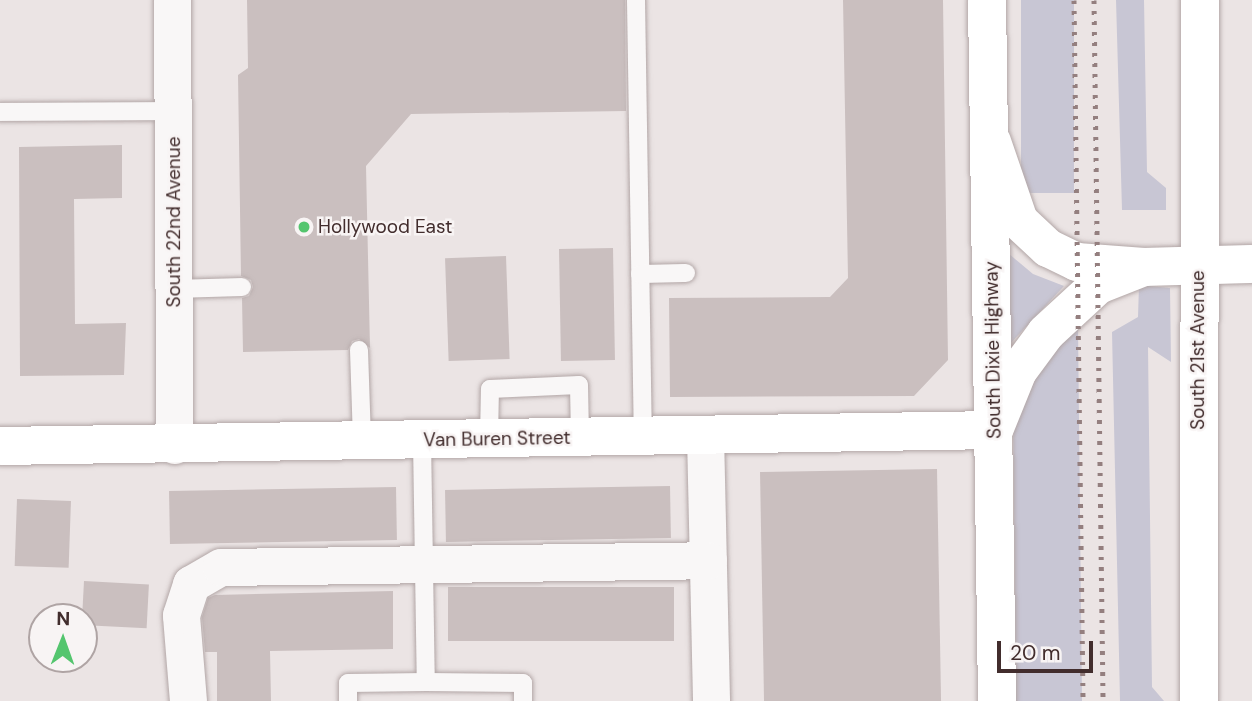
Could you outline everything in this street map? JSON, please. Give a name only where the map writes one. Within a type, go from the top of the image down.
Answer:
[{"type":"main road","name":"South Dixie Highway","points":[[987,0],[988,269],[994,430],[997,701]]},
{"type":"main road","name":"South 21st Avenue","points":[[1199,701],[1200,0]]},
{"type":"main road","points":[[989,133],[1019,221],[1048,248],[1077,262],[1144,267],[1252,264]]},
{"type":"main road","points":[[994,430],[1018,371],[1046,333],[1098,285],[1144,267]]},
{"type":"main road","name":"Van Buren Street","points":[[0,446],[994,430]]},
{"type":"street","name":"South 22nd Avenue","points":[[172,0],[174,445]]},
{"type":"street","points":[[705,435],[710,701]]},
{"type":"street","points":[[188,701],[181,615],[191,584],[221,567],[708,560]]},
{"type":"lane","points":[[636,0],[643,436]]},
{"type":"lane","points":[[0,112],[173,111]]},
{"type":"lane","points":[[640,274],[686,273]]},
{"type":"lane","points":[[175,289],[242,287]]},
{"type":"lane","points":[[359,350],[362,440]]},
{"type":"lane","points":[[489,439],[490,389],[579,385],[580,437]]},
{"type":"lane","points":[[422,440],[427,565],[426,682]]},
{"type":"lane","points":[[348,701],[348,683],[426,682],[523,682],[523,701]]},
{"type":"shaded area","points":[[1021,0],[1074,0],[1074,193],[1021,193]]},
{"type":"shaded area","points":[[1116,0],[1144,0],[1147,172],[1166,188],[1166,210],[1122,210]]},
{"type":"shaded area","points":[[1008,253],[1033,274],[1064,286],[1009,345]]},
{"type":"shaded area","points":[[1139,285],[1170,288],[1171,362],[1148,347],[1152,687],[1164,701],[1120,701],[1112,332],[1138,317]]},
{"type":"shaded area","points":[[1078,327],[1082,701],[1016,701],[1013,408],[1045,348]]},
{"type":"building","name":"Hollywood East","points":[[247,0],[625,0],[626,111],[411,114],[366,166],[370,348],[359,339],[352,341],[348,350],[243,352],[242,298],[249,296],[253,287],[251,280],[241,276],[238,75],[248,68]]},
{"type":"building","points":[[843,0],[943,0],[948,360],[914,396],[670,397],[669,298],[830,297],[848,278]]},
{"type":"building","points":[[122,145],[122,198],[74,199],[75,324],[126,323],[124,375],[20,376],[19,147]]},
{"type":"building","points":[[613,248],[615,360],[561,361],[559,249]]},
{"type":"building","points":[[506,256],[510,359],[449,361],[445,258]]},
{"type":"building","points":[[937,469],[941,701],[764,701],[760,472]]},
{"type":"building","points":[[670,486],[671,538],[446,542],[445,490]]},
{"type":"building","points":[[396,487],[397,540],[170,544],[169,491]]},
{"type":"building","points":[[17,499],[71,501],[69,568],[15,566]]},
{"type":"building","points":[[84,581],[149,584],[147,628],[98,626],[98,603],[83,603]]},
{"type":"building","points":[[448,587],[674,587],[674,641],[448,641]]},
{"type":"building","points":[[393,591],[393,649],[270,651],[271,701],[217,701],[217,652],[205,652],[202,617],[208,598],[215,595]]},
{"type":"railway","points":[[1074,0],[1083,701]]},
{"type":"railway","points":[[1094,0],[1103,701]]},
{"type":"place","name":"Hollywood East","points":[[304,227]]}]
